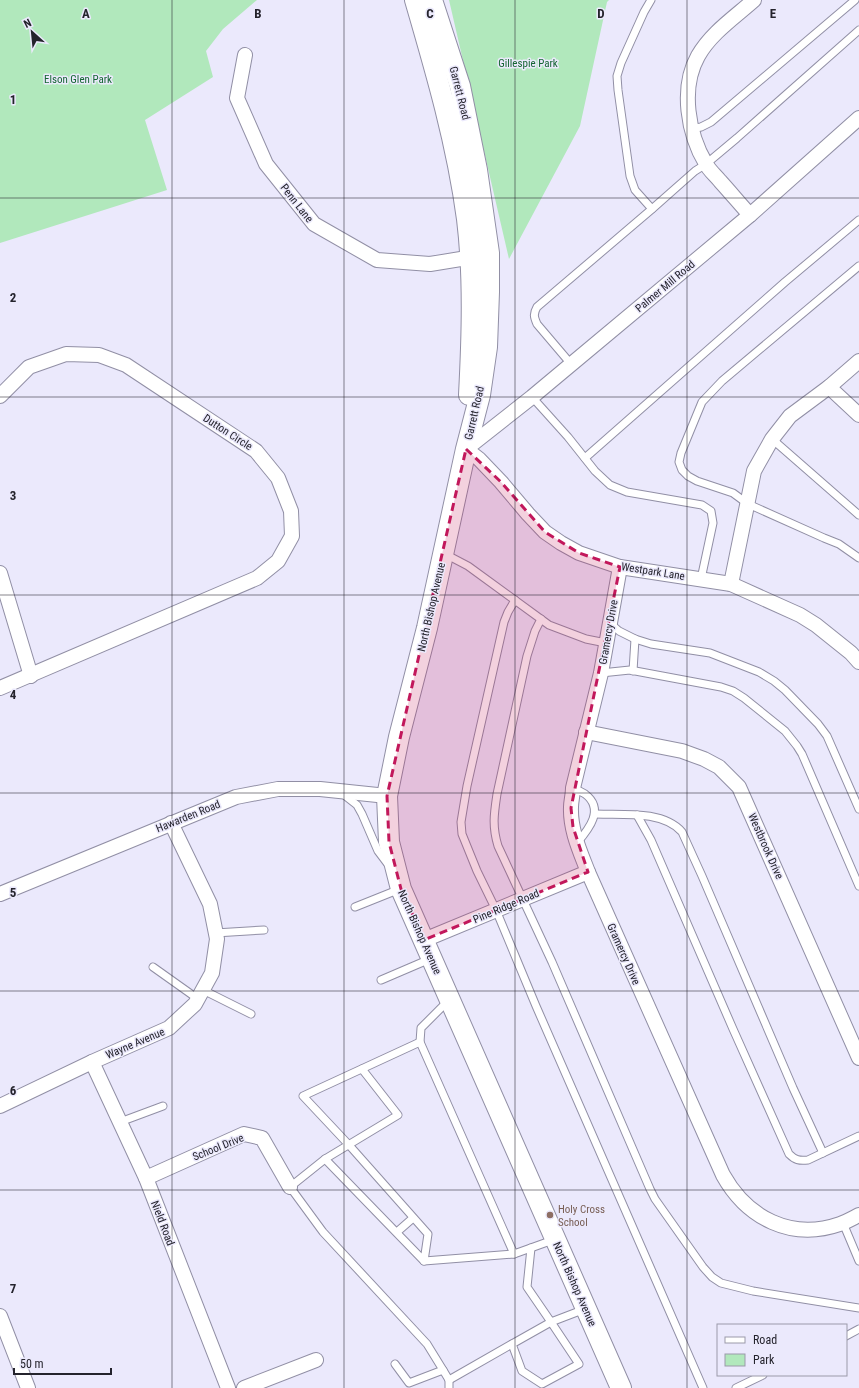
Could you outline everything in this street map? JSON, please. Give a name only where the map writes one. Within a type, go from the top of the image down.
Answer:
[{"type":"main road","name":"Garrett Road","points":[[415,0],[456,150],[467,220],[473,300],[466,449]]},
{"type":"main road","name":"Garrett Road","points":[[432,0],[460,86],[477,170],[489,253],[487,347],[480,395],[466,449]]},
{"type":"main road","name":"North Bishop Avenue","points":[[466,449],[427,628],[399,737],[387,796],[389,842],[399,882],[621,1388]]},
{"type":"street","points":[[750,215],[706,164],[695,142],[691,129],[689,94],[691,75],[698,56],[713,36],[754,0]]},
{"type":"street","name":"Penn Lane","points":[[245,55],[237,98],[266,164],[314,224],[376,260],[430,264],[470,258],[489,253]]},
{"type":"street","name":"Palmer Mill Road","points":[[466,449],[532,397],[750,215],[859,118]]},
{"type":"street","name":"Dutton Circle","points":[[0,396],[29,367],[66,354],[99,355],[126,365],[256,451],[278,478],[291,512],[292,536],[278,561],[257,578],[0,688]]},
{"type":"street","points":[[731,584],[754,471],[772,439],[790,416],[829,387],[859,361]]},
{"type":"street","points":[[829,387],[859,415]]},
{"type":"street","name":"Westpark Lane","points":[[466,449],[479,459],[501,482],[545,532],[561,544],[579,552],[620,566],[731,584],[800,615],[816,625],[851,653],[859,662]]},
{"type":"street","name":"Gramercy Drive","points":[[620,566],[601,673],[573,788],[571,808],[573,827],[577,843],[588,872],[728,1185],[741,1200],[758,1215],[770,1222],[782,1226],[807,1229],[828,1227],[843,1223],[859,1215]]},
{"type":"street","points":[[0,573],[31,676]]},
{"type":"street","name":"Westbrook Drive","points":[[586,732],[682,750],[704,759],[718,767],[739,787],[859,1058]]},
{"type":"street","name":"Hawarden Road","points":[[0,894],[236,797],[278,789],[320,789],[387,796]]},
{"type":"street","name":"Wayne Avenue","points":[[0,1106],[92,1062],[169,1028],[195,1004],[212,973],[217,939],[210,904],[171,823]]},
{"type":"street","name":"Pine Ridge Road","points":[[424,940],[588,872]]},
{"type":"street","name":"Nield Road","points":[[92,1062],[146,1178],[228,1388]]},
{"type":"street","name":"School Drive","points":[[146,1178],[244,1134],[262,1138],[290,1187]]},
{"type":"street","points":[[0,1316],[28,1388]]},
{"type":"street","points":[[244,1388],[316,1360]]},
{"type":"lane","points":[[651,0],[621,63],[617,76],[630,176],[635,190],[652,209]]},
{"type":"lane","points":[[691,129],[701,127],[711,122],[855,0]]},
{"type":"lane","points":[[571,364],[537,324],[534,317],[534,312],[537,307],[695,171],[706,164],[859,30]]},
{"type":"lane","points":[[585,458],[785,282],[859,220]]},
{"type":"lane","points":[[859,266],[722,381],[702,402],[681,453],[679,462],[682,470],[688,476],[697,481],[733,493],[747,502],[839,544],[859,558]]},
{"type":"lane","points":[[532,397],[595,471],[610,485],[627,492],[702,505],[711,511],[713,523],[701,579]]},
{"type":"lane","points":[[772,439],[859,515]]},
{"type":"lane","points":[[443,552],[468,566],[549,625],[567,633],[606,643]]},
{"type":"lane","points":[[515,600],[504,622],[467,786],[461,822],[462,834],[465,845],[496,910],[536,1006],[703,1388]]},
{"type":"lane","points":[[541,619],[535,631],[527,656],[493,824],[498,846],[555,970],[654,1199],[703,1267],[721,1283],[753,1291],[859,1308]]},
{"type":"lane","points":[[610,623],[635,639],[651,644],[710,653],[759,672],[774,681],[785,690],[818,724],[827,736],[859,809]]},
{"type":"lane","points":[[633,671],[635,639]]},
{"type":"lane","points":[[601,673],[633,671],[721,687],[733,691],[744,698],[785,731],[802,754],[859,886]]},
{"type":"lane","points":[[573,788],[585,794],[591,801],[595,814],[593,822],[577,843]]},
{"type":"lane","points":[[340,791],[357,805],[378,851],[399,882],[355,907]]},
{"type":"lane","points":[[595,814],[658,817],[677,826],[682,832],[793,1088],[823,1153]]},
{"type":"lane","points":[[637,815],[651,840],[789,1154],[795,1159],[801,1161],[808,1160],[859,1136]]},
{"type":"lane","points":[[216,933],[264,930]]},
{"type":"lane","points":[[381,980],[432,958]]},
{"type":"lane","points":[[153,966],[200,994],[251,1014]]},
{"type":"lane","points":[[450,999],[421,1028],[420,1042],[514,1254]]},
{"type":"lane","points":[[420,1042],[303,1096],[428,1234],[424,1261]]},
{"type":"lane","points":[[362,1069],[398,1115],[325,1159],[290,1187],[323,1232],[427,1344],[444,1370],[449,1380],[449,1388]]},
{"type":"lane","points":[[120,1122],[163,1106]]},
{"type":"lane","points":[[325,1159],[424,1261]]},
{"type":"lane","points":[[397,1232],[413,1218]]},
{"type":"lane","points":[[843,1223],[859,1261]]},
{"type":"lane","points":[[424,1261],[514,1254],[556,1240]]},
{"type":"lane","points":[[512,1344],[522,1371],[545,1386],[579,1364],[527,1287],[531,1248]]},
{"type":"lane","points":[[449,1380],[551,1322],[586,1308]]},
{"type":"lane","points":[[847,1335],[859,1329]]},
{"type":"lane","points":[[395,1364],[409,1383],[444,1370]]},
{"type":"lane","points":[[736,1388],[761,1376]]},
{"type":"highlighted area","points":[[466,449],[501,482],[545,532],[579,553],[620,567],[571,808],[573,827],[588,872],[424,940],[401,889],[389,842],[387,796]]},
{"type":"green space","name":"Elson Glen Park","points":[[0,0],[257,0],[223,29],[206,51],[213,77],[145,120],[167,190],[0,243]]},
{"type":"green space","name":"Gillespie Park","points":[[449,0],[609,0],[607,2],[580,126],[509,259]]},
{"type":"place","name":"Holy Cross School","points":[[550,1215]]}]
